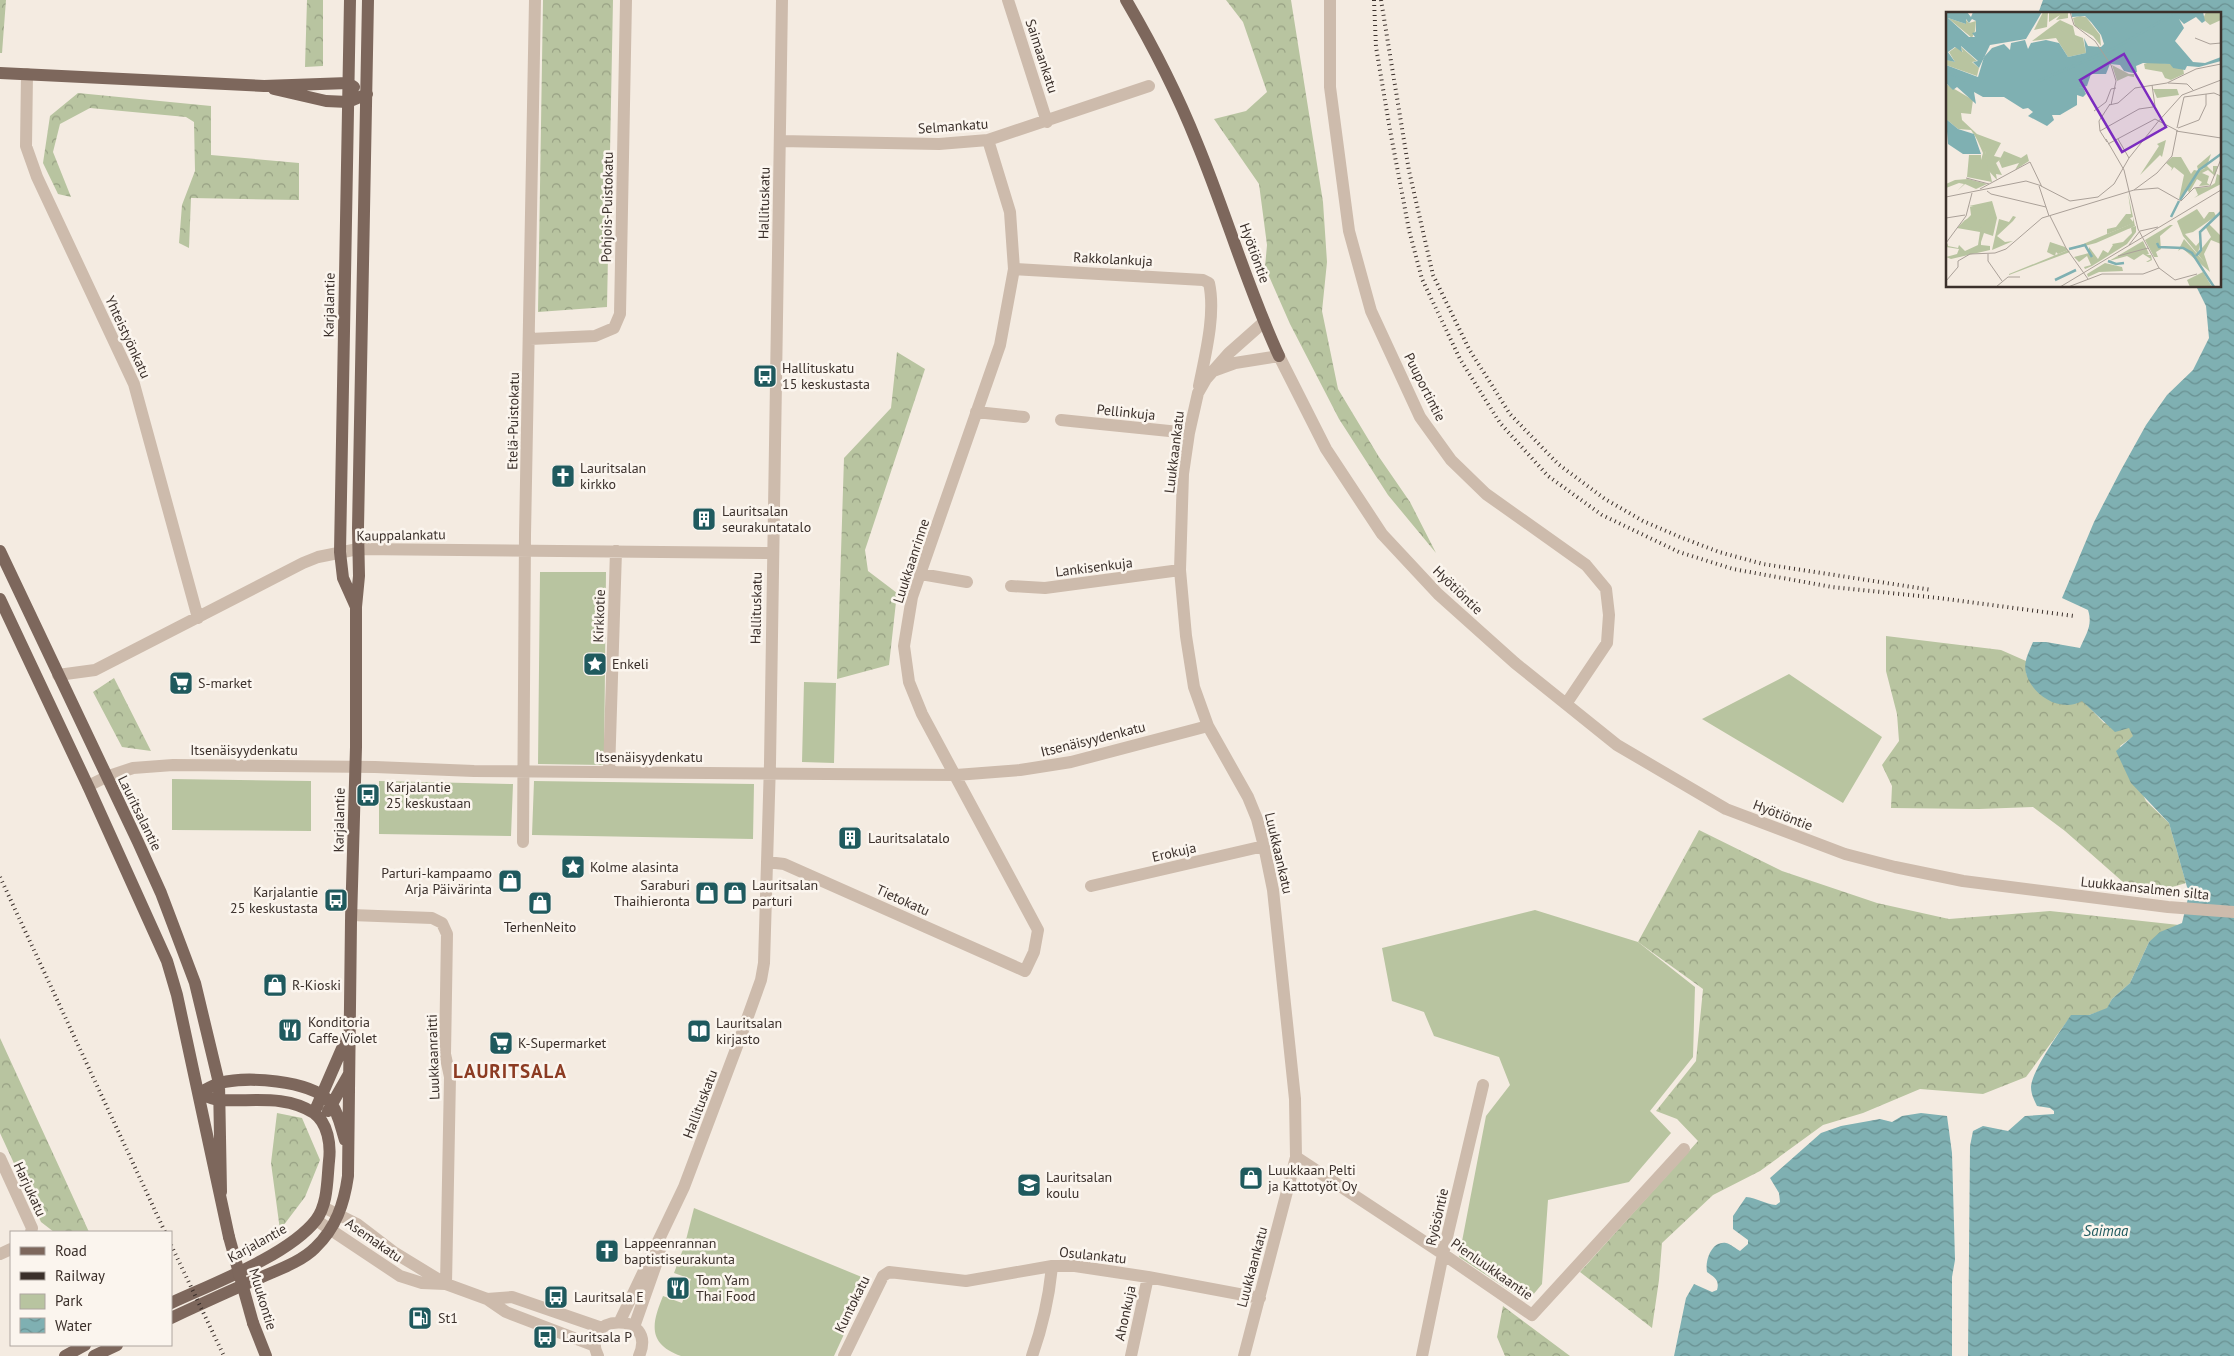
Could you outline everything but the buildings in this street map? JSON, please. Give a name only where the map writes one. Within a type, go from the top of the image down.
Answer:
[{"type":"main road","name":"Karjalantie","points":[[350,0],[340,552],[343,578],[356,607]]},
{"type":"main road","name":"Karjalantie","points":[[172,1318],[287,1266],[314,1249],[332,1229],[345,1198],[349,1153],[349,1033],[355,766],[356,607],[359,576],[368,0]]},
{"type":"main road","name":"Hyötiöntie","points":[[1126,0],[1153,47],[1180,102],[1231,231],[1264,322],[1279,356]]},
{"type":"main road","points":[[0,73],[264,86],[348,83],[367,94]]},
{"type":"main road","points":[[264,86],[313,99],[348,102],[367,94]]},
{"type":"main road","name":"Lauritsalantie","points":[[0,551],[161,893],[195,983],[219,1083],[219,1100]]},
{"type":"main road","points":[[0,599],[88,786],[167,961],[177,995],[199,1094],[219,1100],[270,1100],[295,1105],[318,1117],[332,1105],[350,1073]]},
{"type":"main road","name":"Karjalantie","points":[[172,1303],[279,1251],[298,1238],[316,1220],[323,1206],[330,1152],[328,1136],[318,1117],[322,1095],[349,1033]]},
{"type":"main road","name":"Karjalantie","points":[[199,1094],[219,1083],[271,1081],[306,1089],[322,1095],[332,1105],[349,1153]]},
{"type":"main road","name":"Muukontie","points":[[199,1094],[229,1237],[253,1323],[266,1356]]},
{"type":"main road","name":"Muukontie","points":[[219,1100],[221,1192]]},
{"type":"main road","points":[[66,1356],[83,1346]]},
{"type":"main road","points":[[94,1356],[115,1346]]},
{"type":"street","name":"Etelä-Puistokatu","points":[[523,842],[525,549],[535,0]]},
{"type":"street","name":"Pohjois-Puistokatu","points":[[530,339],[595,336],[614,328],[620,314],[626,0]]},
{"type":"street","name":"Hallituskatu","points":[[634,1327],[677,1201],[726,1077],[761,980],[765,953],[782,0]]},
{"type":"street","name":"Saimaankatu","points":[[1008,0],[1047,122]]},
{"type":"street","name":"Puuportintie","points":[[1330,0],[1330,87],[1349,231],[1371,311],[1420,417],[1451,460],[1486,494],[1586,565],[1606,589],[1609,615],[1607,643],[1566,704]]},
{"type":"street","name":"Yhteistyönkatu","points":[[27,74],[26,146],[37,177],[134,384],[188,589],[198,618]]},
{"type":"street","name":"Selmankatu","points":[[780,141],[938,144],[988,140],[1047,122],[1149,86]]},
{"type":"street","name":"Luukkaanrinne","points":[[988,140],[1010,212],[1014,269],[1000,346],[912,597],[904,646],[909,682],[922,714],[1038,930],[1034,952],[1025,972]]},
{"type":"street","name":"Rakkolankuja","points":[[1014,269],[1168,276],[1203,280],[1209,283],[1212,295],[1206,354],[1198,393]]},
{"type":"street","name":"Luukkaankatu","points":[[1244,1356],[1296,1157],[1294,1090],[1273,890],[1264,846],[1258,819],[1248,797],[1208,726],[1194,687],[1186,636],[1180,570],[1184,474],[1189,433],[1198,393],[1213,371],[1229,353],[1264,322]]},
{"type":"street","name":"Hyötiöntie","points":[[1279,356],[1326,449],[1382,534],[1438,594],[1515,663],[1617,745],[1726,809],[1820,845],[1895,867],[1964,882],[2053,894]]},
{"type":"street","points":[[1213,371],[1235,363],[1279,356]]},
{"type":"street","points":[[976,412],[1024,417]]},
{"type":"street","name":"Pellinkuja","points":[[1061,420],[1189,433]]},
{"type":"street","name":"Kauppalankatu","points":[[58,675],[95,670],[304,563],[318,557],[340,552],[358,549],[525,549],[547,552],[772,553]]},
{"type":"street","name":"Kirkkotie","points":[[609,772],[616,551]]},
{"type":"street","name":"Lankisenkuja","points":[[1011,586],[1046,588],[1180,570]]},
{"type":"street","points":[[921,574],[967,582]]},
{"type":"street","name":"Itsenäisyydenkatu","points":[[88,786],[106,777],[133,768],[174,765],[355,766],[522,771],[956,775],[1020,770],[1071,762],[1208,726]]},
{"type":"street","name":"Erokuja","points":[[1091,886],[1264,846]]},
{"type":"street","name":"Tietokatu","points":[[768,862],[784,864],[1025,972]]},
{"type":"street","name":"Luukkaansalmen silta","points":[[2053,894],[2168,907],[2234,912]]},
{"type":"street","name":"Luukkaanraitti","points":[[351,915],[432,918],[442,923],[447,934],[445,1054],[450,1077],[446,1284]]},
{"type":"street","name":"Ryösöntie","points":[[1422,1356],[1443,1254],[1483,1085]]},
{"type":"street","name":"Pienluukkaantie","points":[[1296,1157],[1532,1315],[1684,1149]]},
{"type":"street","name":"Harjukatu","points":[[0,1158],[32,1228],[31,1231]]},
{"type":"street","name":"Hallituskatu","points":[[620,1321],[677,1201]]},
{"type":"street","name":"Asemakatu","points":[[323,1206],[361,1226],[395,1253],[446,1284],[487,1299],[506,1312],[596,1351]]},
{"type":"street","name":"Asemakatu","points":[[316,1220],[400,1276],[422,1283],[446,1284]]},
{"type":"street","points":[[1032,1356],[1043,1326],[1049,1299],[1052,1266]]},
{"type":"street","name":"Osulankatu","points":[[893,1273],[966,1281],[1052,1266],[1075,1266],[1148,1277],[1260,1298]]},
{"type":"street","name":"Kuntokatu","points":[[844,1356],[883,1276],[893,1273]]},
{"type":"street","name":"Ahonkuja","points":[[1132,1356],[1148,1277]]},
{"type":"street","name":"Asemakatu","points":[[487,1299],[512,1297],[602,1328]]},
{"type":"street","points":[[596,1351],[596,1336],[602,1328],[612,1322],[620,1321],[634,1327],[642,1342],[644,1354]]},
{"type":"green space","points":[[0,0],[6,0],[2,53],[0,53]]},
{"type":"green space","points":[[307,0],[323,0],[323,66],[305,67]]},
{"type":"green space","points":[[543,0],[613,0],[607,307],[538,312]]},
{"type":"green space","points":[[1226,0],[1291,0],[1323,202],[1327,262],[1322,311],[1338,389],[1379,457],[1410,502],[1436,553],[1388,495],[1339,419],[1290,324],[1265,267],[1267,245],[1259,184],[1214,119],[1246,111],[1267,92],[1243,22]]},
{"type":"green space","points":[[78,93],[211,106],[211,155],[299,163],[299,200],[191,198],[189,248],[179,243],[182,205],[195,171],[194,122],[186,117],[90,108],[60,124],[53,152],[71,197],[58,194],[43,163],[50,116]]},
{"type":"green space","points":[[897,352],[925,369],[865,550],[868,571],[897,593],[889,665],[837,679],[844,458],[891,408]]},
{"type":"green space","points":[[540,572],[606,572],[604,765],[538,764]]},
{"type":"green space","points":[[1886,636],[2001,650],[2026,661],[2026,674],[2082,700],[2104,723],[2129,727],[2134,736],[2120,746],[2146,801],[2169,823],[2186,883],[2159,891],[2123,882],[2065,831],[2033,807],[1979,809],[1891,808],[1892,786],[1882,765],[1899,741],[1897,714],[1886,671]]},
{"type":"green space","points":[[1789,674],[1882,737],[1843,803],[1702,719]]},
{"type":"green space","points":[[114,678],[151,751],[122,747],[93,692]]},
{"type":"green space","points":[[804,682],[836,683],[834,763],[802,762]]},
{"type":"green space","points":[[172,779],[311,781],[311,831],[172,830]]},
{"type":"green space","points":[[379,781],[513,784],[511,836],[379,834]]},
{"type":"green space","points":[[534,781],[754,784],[753,839],[532,835]]},
{"type":"green space","points":[[1699,830],[1782,871],[1877,903],[1949,919],[2050,911],[2179,925],[2149,942],[2130,983],[2112,999],[2107,1009],[2089,1015],[2071,1016],[2026,1077],[1983,1094],[1920,1089],[1863,1113],[1823,1125],[1760,1171],[1713,1195],[1662,1243],[1652,1328],[1580,1272],[1698,1141],[1677,1119],[1656,1111],[1696,1061],[1703,989],[1638,942]]},
{"type":"green space","points":[[1535,910],[1638,942],[1695,987],[1693,1057],[1650,1111],[1671,1133],[1629,1182],[1548,1200],[1542,1284],[1527,1302],[1459,1257],[1486,1116],[1510,1085],[1499,1057],[1434,1036],[1424,1012],[1392,1001],[1382,948]]},
{"type":"green space","points":[[0,1038],[89,1231],[53,1231],[41,1222],[0,1133]]},
{"type":"green space","points":[[277,1113],[302,1118],[320,1160],[305,1197],[280,1230],[271,1163]]},
{"type":"green space","points":[[694,1208],[869,1280],[834,1356],[681,1356],[663,1346],[655,1332],[656,1316],[663,1296],[682,1303],[691,1279],[674,1273],[685,1244]]},
{"type":"green space","points":[[1503,1306],[1570,1356],[1505,1356],[1497,1337]]},
{"type":"water","name":"Saimaa","points":[[2043,0],[2234,0],[2234,1356],[1968,1356],[1970,1146],[1973,1131],[1983,1126],[2008,1131],[2025,1116],[2054,1114],[2054,1111],[2050,1108],[2037,1106],[2031,1090],[2036,1071],[2048,1050],[2071,1015],[2089,1015],[2107,1008],[2112,999],[2130,983],[2149,942],[2160,932],[2182,923],[2189,894],[2169,823],[2131,783],[2116,751],[2133,736],[2129,728],[2115,732],[2082,701],[2065,705],[2048,700],[2034,689],[2026,673],[2025,665],[2033,642],[2046,642],[2080,648],[2089,625],[2088,610],[2062,598],[2094,522],[2146,425],[2167,395],[2193,370],[2209,338],[2206,306],[2197,288],[2222,288],[2222,12],[2039,12]]},
{"type":"water","points":[[1921,1113],[1947,1116],[1952,1153],[1955,1260],[1952,1277],[1952,1356],[1674,1356],[1686,1298],[1694,1284],[1712,1292],[1717,1290],[1717,1281],[1707,1272],[1708,1257],[1713,1248],[1721,1243],[1726,1243],[1740,1251],[1748,1244],[1748,1240],[1733,1229],[1733,1216],[1746,1197],[1776,1205],[1780,1202],[1779,1193],[1770,1178],[1821,1133],[1841,1126],[1880,1119],[1892,1122],[1902,1116]]},
{"type":"railway","points":[[1374,0],[1376,47],[1390,130],[1409,230],[1422,279],[1460,359],[1500,423],[1548,476],[1602,515],[1679,552],[1733,569],[1832,587],[1939,598],[2074,616]]},
{"type":"railway","points":[[1381,0],[1409,171],[1433,275],[1469,349],[1510,414],[1558,464],[1605,499],[1643,521],[1680,537],[1719,552],[1763,564],[1932,590]]},
{"type":"railway","points":[[0,877],[165,1231]]},
{"type":"railway","points":[[172,1247],[224,1356]]},
{"type":"place","name":"Hallituskatu 15 keskustasta","points":[[765,376]]},
{"type":"place","name":"Lauritsalan kirkko","points":[[563,476]]},
{"type":"place","name":"Lauritsalan seurakuntatalo","points":[[704,519]]},
{"type":"place","name":"Enkeli","points":[[595,664]]},
{"type":"place","name":"S-market","points":[[181,683]]},
{"type":"place","name":"Karjalantie 25 keskustaan","points":[[368,795]]},
{"type":"place","name":"Lauritsalatalo","points":[[850,838]]},
{"type":"place","name":"Kolme alasinta","points":[[573,867]]},
{"type":"place","name":"Parturi-kampaamo Arja Päivärinta","points":[[510,881]]},
{"type":"place","name":"Saraburi Thaihieronta","points":[[707,893]]},
{"type":"place","name":"Lauritsalan parturi","points":[[735,893]]},
{"type":"place","name":"Karjalantie 25 keskustasta","points":[[336,900]]},
{"type":"place","name":"TerhenNeito","points":[[540,903]]},
{"type":"place","name":"R-Kioski","points":[[275,985]]},
{"type":"place","name":"Konditoria Caffe Violet","points":[[290,1030]]},
{"type":"place","name":"Lauritsalan kirjasto","points":[[699,1031]]},
{"type":"place","name":"K-Supermarket","points":[[501,1043]]},
{"type":"place","name":"Luukkaan Pelti ja Kattotyöt Oy","points":[[1251,1178]]},
{"type":"place","name":"Lauritsalan koulu","points":[[1029,1185]]},
{"type":"place","name":"Lappeenrannan baptistiseurakunta","points":[[607,1251]]},
{"type":"place","name":"Tom Yam Thai Food","points":[[678,1288]]},
{"type":"place","name":"Lauritsala E","points":[[556,1297]]},
{"type":"place","name":"St1","points":[[420,1318]]},
{"type":"place","name":"Lauritsala P","points":[[545,1337]]},
{"type":"district","name":"LAURITSALA","points":[[510,1071]]}]
